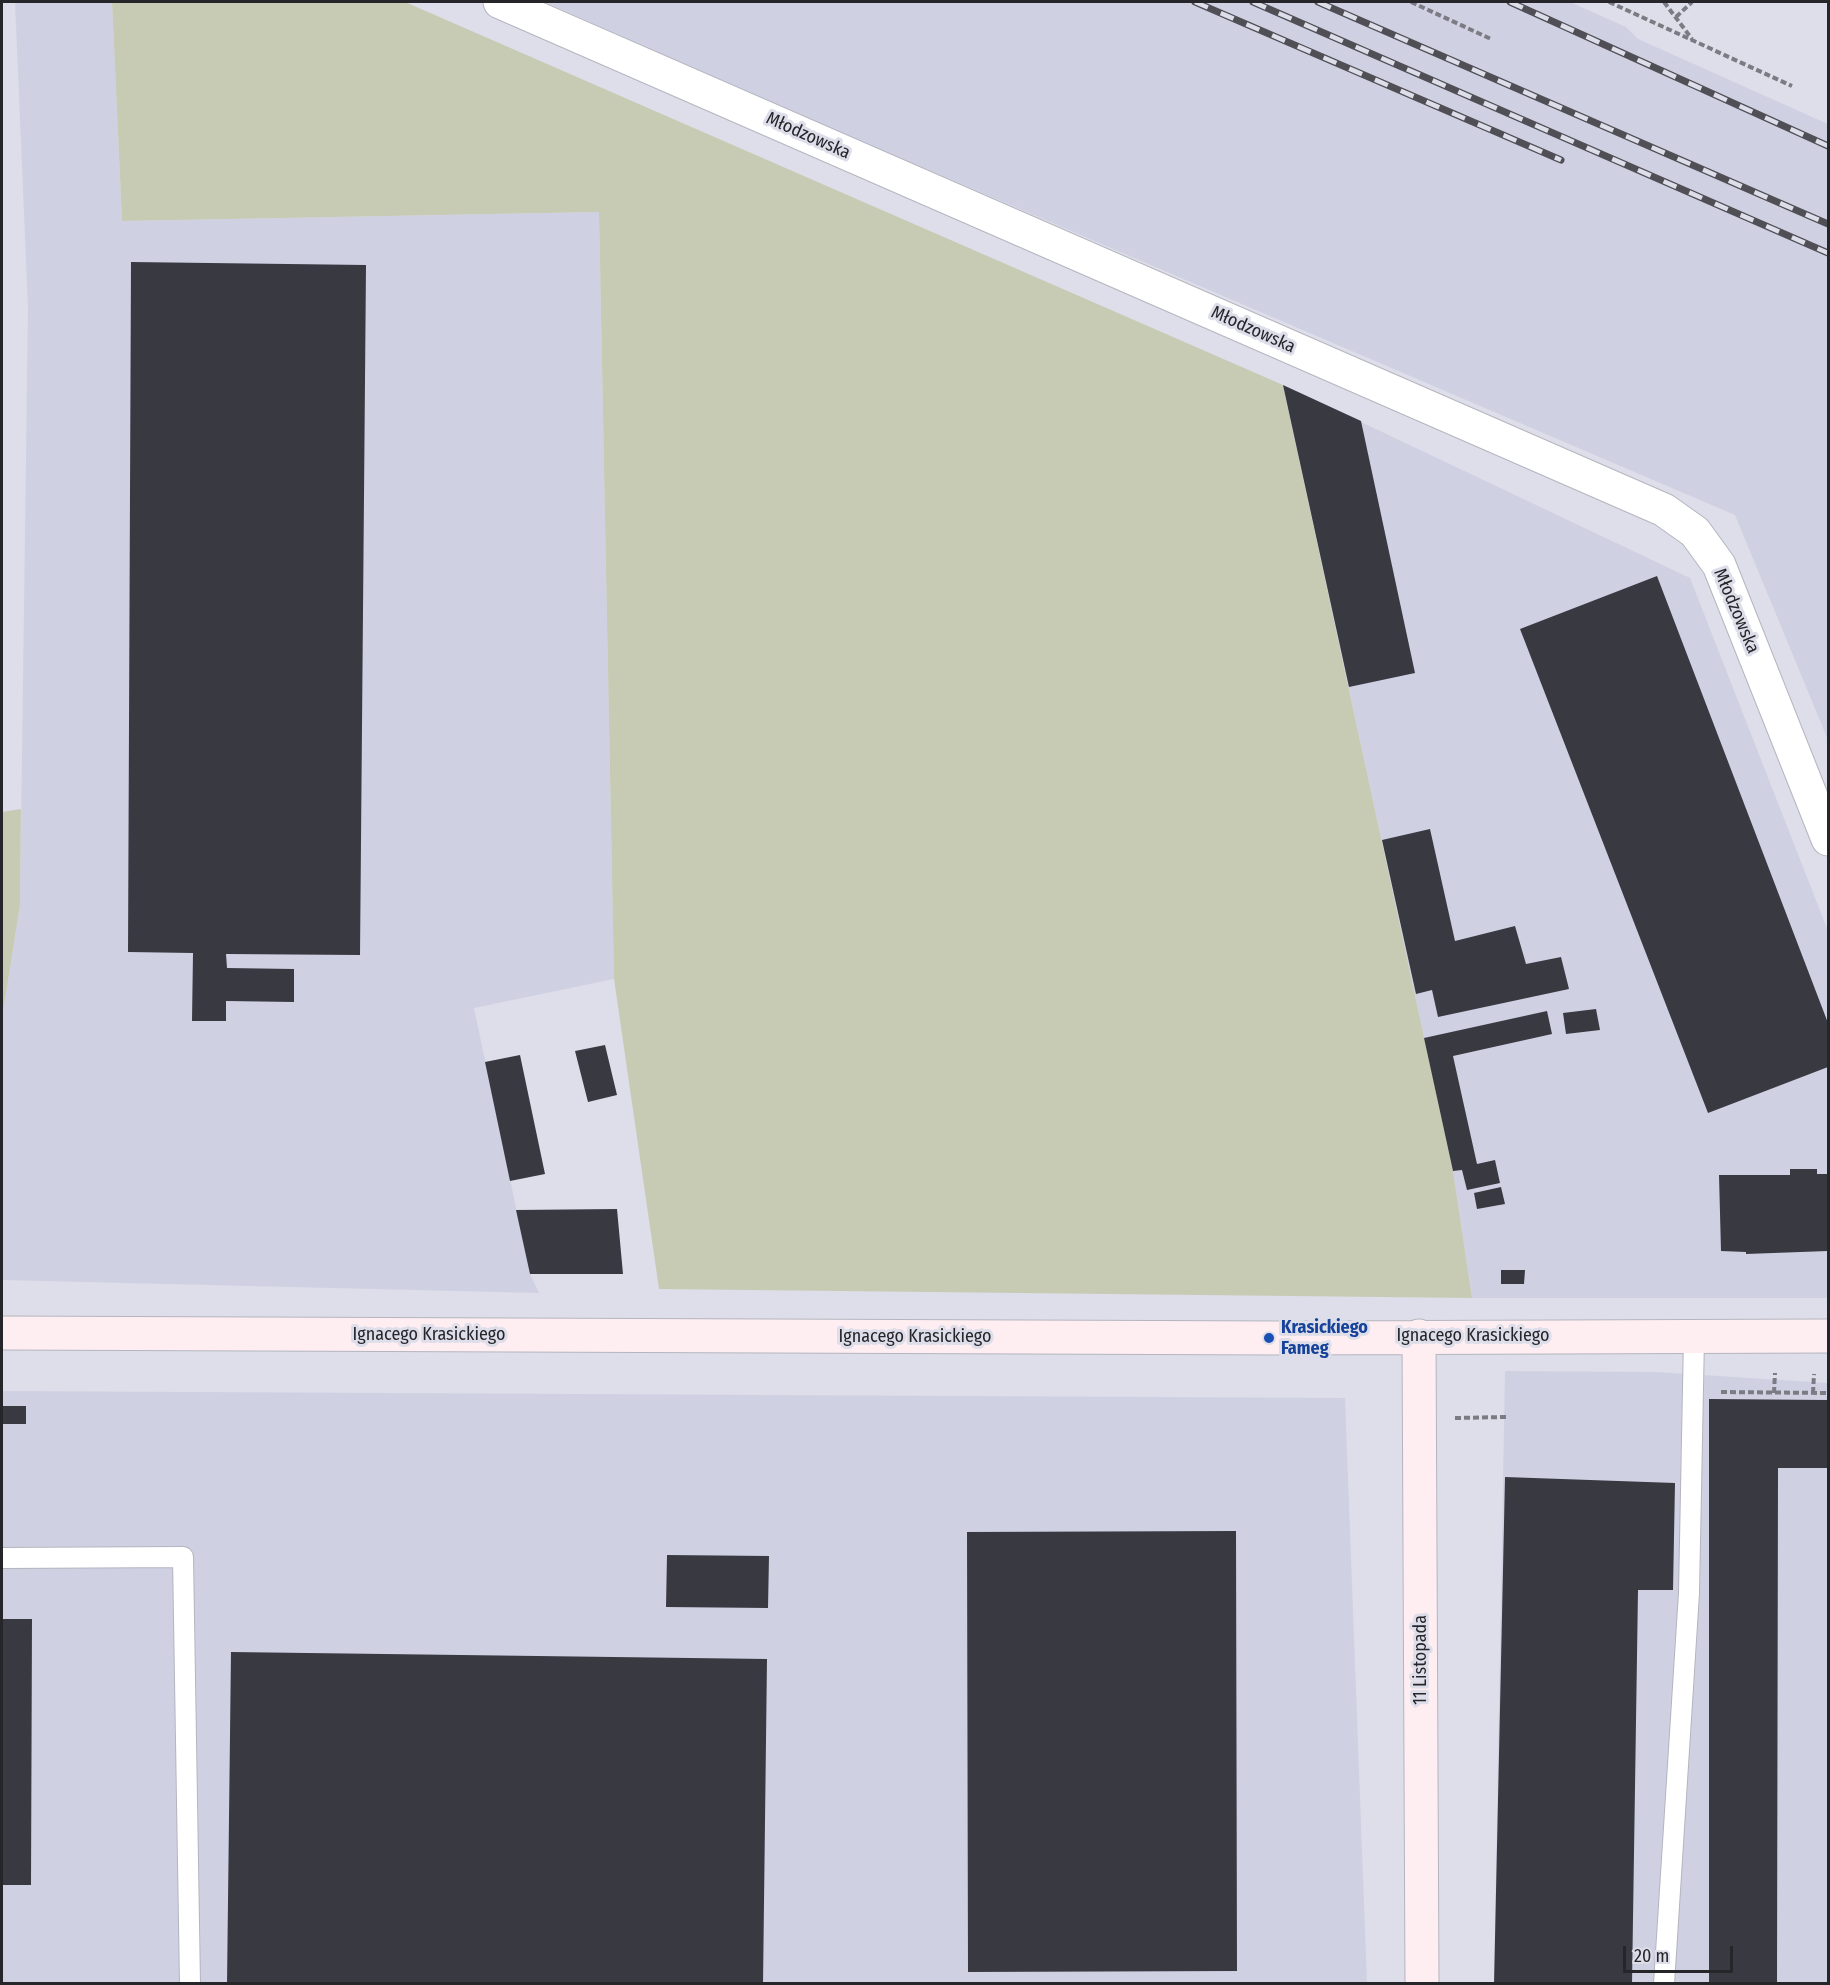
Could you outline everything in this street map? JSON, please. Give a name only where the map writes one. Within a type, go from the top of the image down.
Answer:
[{"type":"street","name":"Młodzowska","points":[[500,2],[1664,510],[1695,532],[1719,565],[1828,839]]},
{"type":"street","name":"Ignacego Krasickiego","points":[[2,1333],[1269,1338],[1828,1336]]},
{"type":"street","name":"11 Listopada","points":[[1419,1336],[1422,1983]]},
{"type":"lane","points":[[1664,1983],[1689,1593],[1694,1337]]},
{"type":"lane","points":[[2,1558],[183,1557],[190,1983]]},
{"type":"path","points":[[1411,2],[1491,39]]},
{"type":"path","points":[[1609,2],[1792,86]]},
{"type":"path","points":[[1665,2],[1693,40]]},
{"type":"path","points":[[1676,17],[1692,2]]},
{"type":"path","points":[[1774,1393],[1775,1373]]},
{"type":"path","points":[[1813,1393],[1814,1374]]},
{"type":"path","points":[[1714,1392],[1828,1393]]},
{"type":"path","points":[[1451,1418],[1506,1417]]},
{"type":"shaded area","points":[[15,2],[112,2],[122,221],[599,212],[614,979],[474,1008],[530,1274],[539,1293],[2,1280],[2,1019],[20,905],[28,307]]},
{"type":"shaded area","points":[[545,2],[1570,2],[1626,27],[1638,39],[1828,124],[1828,740],[1735,515],[779,106]]},
{"type":"shaded area","points":[[1283,385],[1690,578],[1828,931],[1828,1298],[1472,1298],[1453,1171]]},
{"type":"shaded area","points":[[1505,1371],[1655,1372],[1828,1383],[1828,1983],[1494,1984]]},
{"type":"shaded area","points":[[2,1391],[1345,1398],[1367,1983],[2,1984]]},
{"type":"green space","points":[[112,2],[405,2],[1283,385],[1453,1171],[1472,1298],[659,1289],[614,979],[599,212],[122,221]]},
{"type":"green space","points":[[21,809],[20,905],[2,1019],[2,812]]},
{"type":"building","points":[[131,262],[366,265],[360,955],[226,954],[227,968],[294,969],[294,1002],[226,1001],[226,1021],[192,1021],[193,953],[128,952]]},
{"type":"building","points":[[1283,385],[1361,421],[1415,673],[1349,687]]},
{"type":"building","points":[[1657,576],[1828,1023],[1828,1067],[1708,1113],[1520,629]]},
{"type":"building","points":[[1430,829],[1455,941],[1515,926],[1526,964],[1561,957],[1569,989],[1438,1017],[1432,990],[1416,994],[1382,840]]},
{"type":"building","points":[[1596,1009],[1600,1030],[1566,1034],[1563,1013]]},
{"type":"building","points":[[1547,1011],[1552,1034],[1453,1056],[1477,1164],[1495,1160],[1500,1183],[1467,1190],[1462,1170],[1453,1171],[1424,1038]]},
{"type":"building","points":[[605,1045],[617,1095],[588,1102],[575,1051]]},
{"type":"building","points":[[520,1055],[545,1174],[510,1181],[485,1062]]},
{"type":"building","points":[[1790,1169],[1817,1169],[1817,1174],[1828,1174],[1828,1251],[1746,1254],[1746,1252],[1721,1251],[1719,1175],[1790,1175]]},
{"type":"building","points":[[1501,1187],[1505,1204],[1477,1209],[1474,1193]]},
{"type":"building","points":[[617,1209],[623,1274],[530,1274],[516,1210]]},
{"type":"building","points":[[1501,1270],[1525,1270],[1524,1284],[1501,1284]]},
{"type":"building","points":[[1709,1399],[1828,1400],[1828,1468],[1778,1468],[1777,1984],[1709,1984]]},
{"type":"building","points":[[2,1406],[26,1406],[26,1424],[2,1424]]},
{"type":"building","points":[[1505,1477],[1675,1483],[1673,1590],[1638,1590],[1632,1984],[1494,1984]]},
{"type":"building","points":[[1236,1531],[1237,1971],[968,1972],[967,1532]]},
{"type":"building","points":[[667,1555],[769,1556],[768,1608],[666,1607]]},
{"type":"building","points":[[2,1619],[32,1619],[31,1885],[2,1885]]},
{"type":"building","points":[[231,1652],[767,1659],[763,1984],[227,1984]]},
{"type":"railway","points":[[1195,2],[1561,160]]},
{"type":"railway","points":[[1253,2],[1828,253]]},
{"type":"railway","points":[[1318,2],[1828,224]]},
{"type":"railway","points":[[1510,2],[1828,146]]},
{"type":"place","name":"Krasickiego Fameg","points":[[1269,1338]]}]
